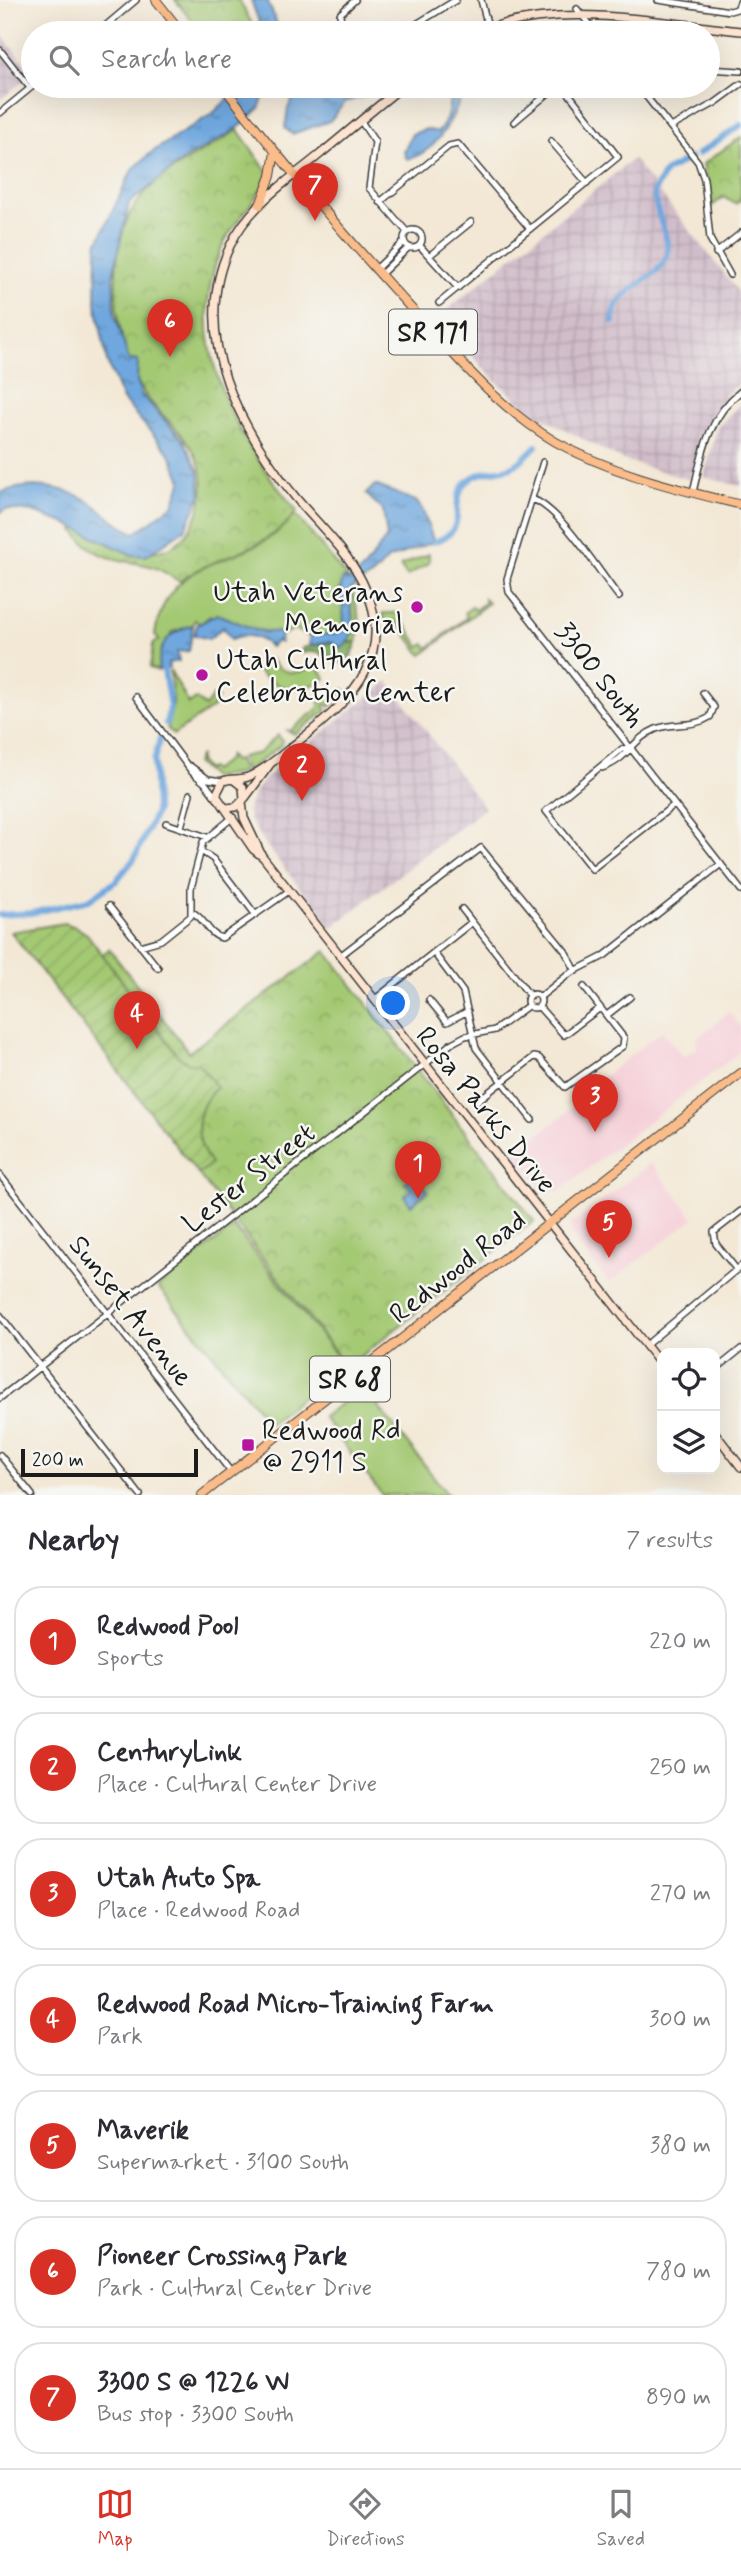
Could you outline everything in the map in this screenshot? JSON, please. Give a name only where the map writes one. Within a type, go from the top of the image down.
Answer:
[{"type":"main road","points":[[156,0],[173,21]]},
{"type":"main road","name":"SR 171","points":[[232,98],[293,176],[486,389],[557,443],[631,476],[741,505]]},
{"type":"main road","points":[[260,205],[271,176],[275,152]]},
{"type":"main road","name":"Redwood Road","points":[[202,1495],[741,1073]]},
{"type":"street","points":[[111,21],[136,0]]},
{"type":"street","points":[[422,21],[456,0]]},
{"type":"street","points":[[481,0],[488,21]]},
{"type":"street","points":[[658,0],[733,11],[741,0]]},
{"type":"street","points":[[341,21],[340,14],[353,1]]},
{"type":"street","points":[[511,21],[534,13],[577,9],[671,21]]},
{"type":"street","points":[[577,9],[586,21]]},
{"type":"street","points":[[720,27],[741,30]]},
{"type":"street","points":[[0,50],[21,74]]},
{"type":"street","points":[[720,70],[741,71]]},
{"type":"street","points":[[671,127],[715,103],[741,84]]},
{"type":"street","points":[[0,114],[21,96]]},
{"type":"street","points":[[271,763],[243,801],[232,808],[219,802],[217,787],[223,781],[250,776],[271,763],[337,711],[360,682],[370,660],[374,633],[372,607],[360,578],[267,460],[239,413],[223,370],[215,323],[218,282],[234,237],[260,205],[388,98]]},
{"type":"street","points":[[514,122],[543,98]]},
{"type":"street","points":[[439,303],[618,157],[572,98]]},
{"type":"street","points":[[648,98],[701,169],[710,239],[730,275]]},
{"type":"street","points":[[360,120],[375,142],[369,188],[407,232]]},
{"type":"street","points":[[551,141],[587,183]]},
{"type":"street","points":[[380,202],[449,146],[458,144],[464,147],[530,229]]},
{"type":"street","points":[[429,256],[471,222]]},
{"type":"street","points":[[407,232],[419,231],[423,240],[420,246]]},
{"type":"street","points":[[378,272],[404,242],[407,232]]},
{"type":"street","points":[[716,253],[741,233]]},
{"type":"street","points":[[404,242],[409,247]]},
{"type":"street","points":[[420,246],[458,288]]},
{"type":"street","points":[[378,272],[409,247],[420,246]]},
{"type":"street","points":[[692,492],[712,425],[725,405],[741,391]]},
{"type":"street","name":"3300 South","points":[[544,462],[507,579],[507,588],[741,890]]},
{"type":"street","points":[[532,499],[540,502],[558,519],[619,597]]},
{"type":"street","points":[[674,804],[592,869],[546,811],[599,769],[627,756],[630,748],[659,728],[689,725],[710,717],[715,707],[703,693]]},
{"type":"street","name":"Rosa Parks Drive","points":[[136,697],[233,817],[253,849],[263,857]]},
{"type":"street","name":"Rosa Parks Drive","points":[[190,766],[208,779],[223,781]]},
{"type":"street","points":[[234,780],[243,787],[243,801]]},
{"type":"street","points":[[181,827],[190,794]]},
{"type":"street","name":"Rosa Parks Drive","points":[[243,801],[246,823],[263,857],[657,1359]]},
{"type":"street","points":[[233,817],[207,837],[191,888],[192,912],[220,938],[289,891]]},
{"type":"street","points":[[166,823],[207,837]]},
{"type":"street","points":[[340,956],[481,848],[565,951],[576,971]]},
{"type":"street","points":[[201,851],[213,859],[256,914]]},
{"type":"street","points":[[462,909],[530,996],[540,997],[576,971],[604,956],[721,864]]},
{"type":"street","points":[[109,906],[158,968]]},
{"type":"street","points":[[140,946],[161,940],[192,912]]},
{"type":"street","points":[[374,1000],[472,922]]},
{"type":"street","points":[[434,953],[460,987],[475,1048],[531,1120]]},
{"type":"street","points":[[476,1102],[535,1057],[562,1086],[567,1086],[625,1043],[584,987]]},
{"type":"street","points":[[530,996],[528,1005],[539,1007],[563,1035],[600,1008]]},
{"type":"street","points":[[539,1007],[540,997]]},
{"type":"street","points":[[607,1015],[630,997]]},
{"type":"street","points":[[429,1000],[447,1022],[468,1011]]},
{"type":"street","name":"Lester Street","points":[[0,1398],[456,1040],[495,1030],[528,1005]]},
{"type":"street","name":"Sunset Avenue","points":[[0,1175],[231,1472]]},
{"type":"street","points":[[646,1345],[739,1268],[716,1244],[714,1232],[741,1211]]},
{"type":"street","points":[[0,1315],[140,1495]]},
{"type":"street","points":[[720,1366],[741,1349]]},
{"type":"street","points":[[720,1439],[741,1466]]},
{"type":"street","points":[[0,1455],[32,1495]]},
{"type":"shaded area","points":[[0,33],[21,59],[21,82],[0,100]]},
{"type":"shaded area","points":[[633,159],[741,295],[741,383],[726,394],[705,427],[690,480],[623,460],[528,410],[493,378],[437,318]]},
{"type":"shaded area","points":[[741,403],[741,486],[704,477],[717,428]]},
{"type":"shaded area","points":[[388,681],[485,808],[331,928],[263,841],[249,820],[248,810],[253,795],[264,779]]},
{"type":"shaded area","points":[[729,1012],[741,1027],[741,1051],[560,1190],[549,1192],[540,1187],[515,1153],[587,1096],[584,1092],[662,1031],[684,1057],[697,1048],[696,1039]]},
{"type":"shaded area","points":[[651,1163],[694,1218],[609,1283],[573,1237],[571,1225]]},
{"type":"green space","points":[[175,0],[239,0],[250,21],[192,21]]},
{"type":"green space","points":[[238,130],[268,173],[259,192],[226,239],[210,284],[208,320],[212,355],[221,389],[236,422],[254,454],[297,511],[285,525],[257,544],[210,564],[180,581],[156,568],[101,555],[74,530],[76,523],[128,547],[161,551],[174,545],[194,522],[202,492],[199,463],[181,434],[144,393],[133,372],[119,321],[116,266],[129,216],[142,196],[175,168]]},
{"type":"green space","points":[[741,137],[741,199],[736,204],[723,197],[711,207],[703,164]]},
{"type":"green space","points":[[295,514],[349,580],[339,589],[346,617],[343,629],[335,634],[308,636],[294,629],[285,634],[267,633],[210,616],[200,624],[195,620],[193,625],[172,632],[158,671],[150,668],[153,644],[159,640],[155,635],[163,607],[176,587],[194,573],[257,545],[277,532]]},
{"type":"green space","points":[[429,554],[429,563],[407,576],[400,566]]},
{"type":"green space","points":[[352,588],[360,623],[357,642],[347,643],[352,629]]},
{"type":"green space","points":[[484,598],[488,603],[422,655],[396,621],[384,621],[383,613],[398,613],[420,647],[425,644],[428,648],[467,617],[465,612],[472,607],[475,610],[484,603]]},
{"type":"green space","points":[[330,642],[341,648],[347,643],[357,642],[350,657],[340,663],[316,652],[302,653],[302,648]]},
{"type":"green space","points":[[270,659],[280,668],[291,672],[303,671],[315,664],[326,678],[299,688],[281,686],[257,670]]},
{"type":"green space","points":[[170,670],[189,704],[196,699],[205,707],[214,695],[218,698],[212,708],[173,735],[167,728],[173,704]]},
{"type":"green space","points":[[344,689],[346,691],[330,707],[327,704],[324,706],[327,710],[295,734],[286,730],[290,731],[319,708],[319,702]]},
{"type":"green space","points":[[278,735],[282,740],[281,745],[246,772],[241,757],[259,753]]},
{"type":"green space","points":[[200,755],[199,761],[206,770],[210,768],[213,771],[229,758],[228,755],[234,761],[238,760],[243,773],[212,778],[196,763]]},
{"type":"green space","points":[[64,923],[87,934],[179,1057],[189,1063],[198,1063],[217,1087],[200,1114],[201,1144],[211,1164],[198,1174],[11,932]]},
{"type":"green space","points":[[109,949],[189,1052],[326,951],[534,1221],[347,1367],[58,992]]},
{"type":"green space","points":[[234,1226],[344,1365],[269,1423],[158,1287]]},
{"type":"green space","points":[[363,1387],[448,1495],[382,1495],[323,1417]]},
{"type":"water","points":[[251,0],[267,0],[276,21],[259,21]]},
{"type":"water","points":[[229,98],[263,98],[259,109],[237,129],[185,159],[129,203],[113,276],[115,314],[129,360],[138,361],[137,381],[141,394],[184,441],[199,471],[201,495],[185,529],[146,556],[132,555],[67,524],[33,512],[6,509],[0,513],[0,493],[21,487],[54,488],[85,499],[135,533],[173,505],[182,480],[170,454],[123,400],[107,362],[96,303],[97,244],[132,170],[152,152],[213,113]]},
{"type":"water","points":[[293,98],[358,98],[345,102],[330,121],[292,134],[285,128],[288,108]]},
{"type":"water","points":[[449,98],[461,98],[437,140],[428,149],[407,159],[404,152],[412,134],[426,129],[438,132],[445,122]]},
{"type":"water","points":[[375,485],[416,501],[422,509],[434,542],[388,559],[373,575],[352,588],[349,596],[354,625],[351,637],[342,648],[330,642],[309,646],[310,635],[334,634],[343,629],[343,578],[349,580],[361,571],[387,537],[383,510],[366,494]]},
{"type":"water","points":[[217,614],[256,630],[281,633],[280,643],[277,641],[270,647],[252,636],[231,639],[223,627],[209,639],[194,635],[197,625]]},
{"type":"water","points":[[193,625],[189,651],[177,652],[179,661],[168,663],[169,668],[158,671],[160,653],[166,641],[177,632]]},
{"type":"water","points":[[415,1175],[428,1191],[411,1205],[404,1196],[412,1189],[405,1183]]},
{"type":"waterway","points":[[698,154],[741,125]]},
{"type":"waterway","points":[[613,322],[614,310],[620,300],[665,261],[668,251],[654,192],[665,172],[690,158]]},
{"type":"waterway","points":[[434,542],[452,531],[456,524],[460,492],[470,479],[515,465],[536,446]]},
{"type":"waterway","points":[[163,664],[170,707],[166,723]]},
{"type":"waterway","points":[[0,915],[31,913],[89,900],[116,881],[134,859],[156,812],[154,761],[160,738]]},
{"type":"place","name":"3300 S @ 1226 W","points":[[315,221]]},
{"type":"place","name":"Pioneer Crossing Park","points":[[170,357]]},
{"type":"place","name":"Utah Veterans Memorial","points":[[417,607]]},
{"type":"place","name":"Utah Cultural Celebration Center","points":[[202,675]]},
{"type":"place","name":"CenturyLink","points":[[302,801]]},
{"type":"place","name":"Redwood Road Micro-Training Farm","points":[[137,1049]]},
{"type":"place","name":"Utah Auto Spa","points":[[595,1132]]},
{"type":"place","name":"Redwood Pool","points":[[418,1199]]},
{"type":"place","name":"Maverik","points":[[609,1258]]},
{"type":"place","name":"Redwood Rd @ 2911 S","points":[[248,1445]]}]
